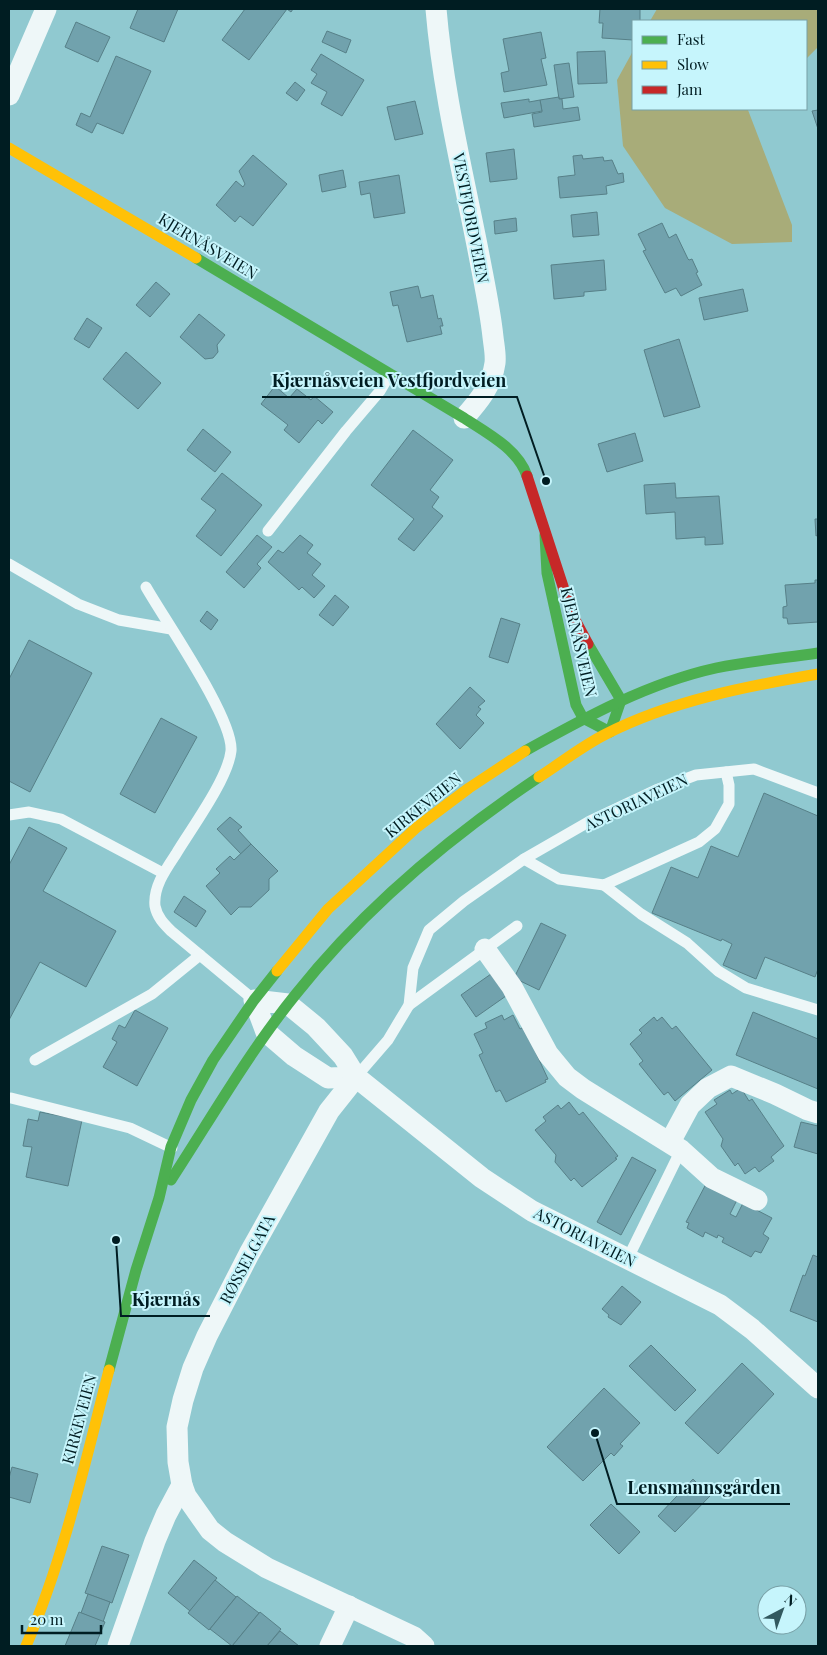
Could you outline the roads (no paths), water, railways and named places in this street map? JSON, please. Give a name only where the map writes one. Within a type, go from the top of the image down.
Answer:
[{"type":"main road","name":"KJERNÅSVEIEN","points":[[9,148],[464,418],[505,446],[524,468],[572,614],[593,654],[621,700],[610,732],[583,718],[576,705],[547,573],[545,535]]},
{"type":"main road","name":"KIRKEVEIEN","points":[[26,1646],[40,1614],[63,1543],[136,1270],[159,1198],[171,1147],[191,1100],[213,1060],[254,1000],[328,909],[417,828],[469,788],[523,752],[583,718],[621,700],[669,682],[716,668],[818,653]]},
{"type":"main road","name":"KIRKEVEIEN","points":[[159,1198],[266,1032],[350,932],[383,897],[422,862],[510,796],[610,732],[718,694],[766,682],[818,674]]},
{"type":"street","points":[[9,95],[46,9]]},
{"type":"street","name":"VESTFJORDVEIEN","points":[[436,9],[439,44],[454,128],[490,310],[495,357],[491,383],[464,418]]},
{"type":"street","points":[[485,949],[512,987],[548,1054],[567,1077],[583,1090],[675,1146],[712,1178],[757,1200]]},
{"type":"street","points":[[288,1004],[254,1000],[266,1032],[294,1056],[328,1078],[356,1077]]},
{"type":"street","name":"ASTORIAVEIEN","points":[[288,1004],[316,1027],[343,1056],[356,1077],[482,1178],[532,1211],[720,1305],[752,1329],[818,1388]]},
{"type":"street","points":[[675,1146],[690,1106],[708,1088],[731,1076],[818,1113]]},
{"type":"street","name":"RØSSELGATA","points":[[356,1077],[329,1110],[206,1336],[191,1376],[177,1427],[178,1462],[186,1496],[210,1530],[225,1542],[267,1568],[414,1637],[424,1646]]},
{"type":"street","points":[[118,1646],[159,1532],[169,1508],[182,1485]]},
{"type":"street","points":[[330,1646],[349,1606]]},
{"type":"lane","points":[[268,531],[346,431],[380,391],[390,374]]},
{"type":"lane","points":[[9,564],[78,604],[119,620],[171,630]]},
{"type":"lane","points":[[146,587],[214,701],[227,731],[231,750],[224,772],[211,798],[163,873],[157,890],[155,906],[159,918],[171,931],[254,1000]]},
{"type":"lane","name":"ASTORIAVEIEN","points":[[356,1077],[388,1040],[409,1005],[414,968],[429,930],[464,901],[524,859],[590,821],[656,790],[696,774],[754,769],[818,793]]},
{"type":"lane","points":[[604,885],[699,842],[716,828],[729,804],[729,785],[726,772]]},
{"type":"lane","points":[[9,814],[29,812],[61,819],[163,873]]},
{"type":"lane","points":[[524,859],[559,879],[604,885],[641,914],[687,943],[718,971],[746,988],[818,1010]]},
{"type":"lane","points":[[409,1005],[517,926]]},
{"type":"lane","points":[[35,1060],[152,994],[200,955]]},
{"type":"lane","points":[[11,1098],[130,1128],[187,1156]]},
{"type":"lane","points":[[628,1258],[675,1146]]},
{"type":"place","name":"Kjærnåsveien Vestfjordveien","points":[[546,481]]},
{"type":"place","name":"Kjærnås","points":[[116,1240]]},
{"type":"place","name":"Lensmannsgården","points":[[595,1433]]}]
